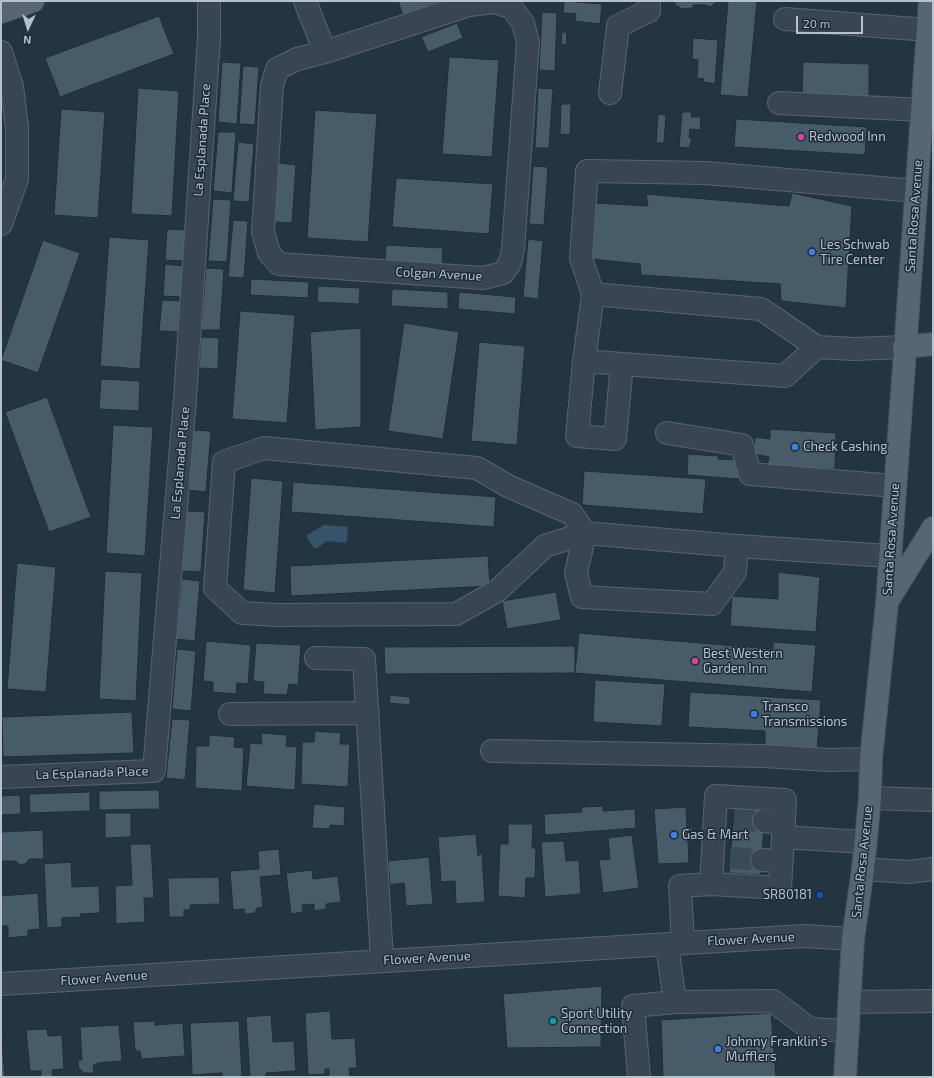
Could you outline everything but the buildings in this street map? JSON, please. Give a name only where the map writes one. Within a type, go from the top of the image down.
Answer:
[{"type":"main road","name":"Santa Rosa Avenue","points":[[845,1077],[853,939],[863,870],[864,842],[870,798],[871,759],[887,604],[889,556],[922,110],[929,83],[928,30],[930,1]]},
{"type":"main road","points":[[904,347],[933,344]]},
{"type":"main road","points":[[887,604],[933,528]]},
{"type":"street","name":"La Esplanada Place","points":[[1,777],[154,771],[185,399],[209,38],[209,1]]},
{"type":"street","points":[[305,1],[325,52]]},
{"type":"street","points":[[610,93],[618,26],[649,11],[649,1]]},
{"type":"street","name":"Colgan Avenue","points":[[495,2],[512,8],[523,23],[528,42],[513,249],[510,263],[503,272],[483,278],[279,264],[269,253],[263,232],[272,86],[277,69],[297,59],[325,52],[470,5],[495,2]]},
{"type":"street","points":[[785,19],[928,30]]},
{"type":"street","points":[[1,52],[12,86],[17,128],[17,179],[1,224]]},
{"type":"street","points":[[779,103],[922,110]]},
{"type":"street","points":[[622,364],[615,439],[577,436],[584,361],[593,294],[581,258],[587,171],[706,173],[916,191]]},
{"type":"street","points":[[593,294],[760,309],[817,346],[854,349],[904,347]]},
{"type":"street","points":[[584,361],[785,376],[817,346]]},
{"type":"street","points":[[667,434],[742,445],[750,474],[894,486]]},
{"type":"street","points":[[737,546],[735,572],[712,604],[582,597],[576,573],[585,533],[572,514],[508,486],[476,468],[264,448],[224,462],[215,588],[242,613],[277,615],[456,614],[497,591],[545,546],[585,533],[737,546],[889,556]]},
{"type":"street","points":[[316,658],[364,659],[382,960]]},
{"type":"street","points":[[230,714],[368,713]]},
{"type":"street","points":[[492,751],[763,756],[829,760],[871,759]]},
{"type":"street","points":[[675,1002],[675,944],[680,886],[711,884],[780,888],[772,860],[777,827],[785,800],[716,796],[724,819],[721,857],[711,884]]},
{"type":"street","points":[[870,798],[933,800]]},
{"type":"street","points":[[777,827],[864,842]]},
{"type":"street","points":[[863,870],[909,872],[933,869]]},
{"type":"street","name":"Flower Avenue","points":[[1,984],[382,960],[804,936],[853,939]]},
{"type":"street","points":[[850,1002],[931,998]]},
{"type":"street","points":[[639,1077],[633,1006],[675,1002],[773,1001],[810,1029],[848,1030]]},
{"type":"water","points":[[324,525],[348,527],[347,541],[345,543],[327,541],[317,548],[314,548],[307,538],[307,535]]},
{"type":"tunnel","points":[[734,819],[764,821]]},
{"type":"tunnel","points":[[730,858],[762,860]]},
{"type":"place","name":"Redwood Inn","points":[[801,137]]},
{"type":"place","name":"Les Schwab Tire Center","points":[[812,252]]},
{"type":"place","name":"Check Cashing","points":[[795,447]]},
{"type":"place","name":"Best Western Garden Inn","points":[[695,661]]},
{"type":"place","name":"Transco Transmissions","points":[[754,714]]},
{"type":"place","name":"Gas & Mart","points":[[674,835]]},
{"type":"place","name":"SR80181","points":[[820,895]]},
{"type":"place","name":"Sport Utility Connection","points":[[553,1021]]},
{"type":"place","name":"Johnny Franklin's Mufflers","points":[[718,1049]]}]
